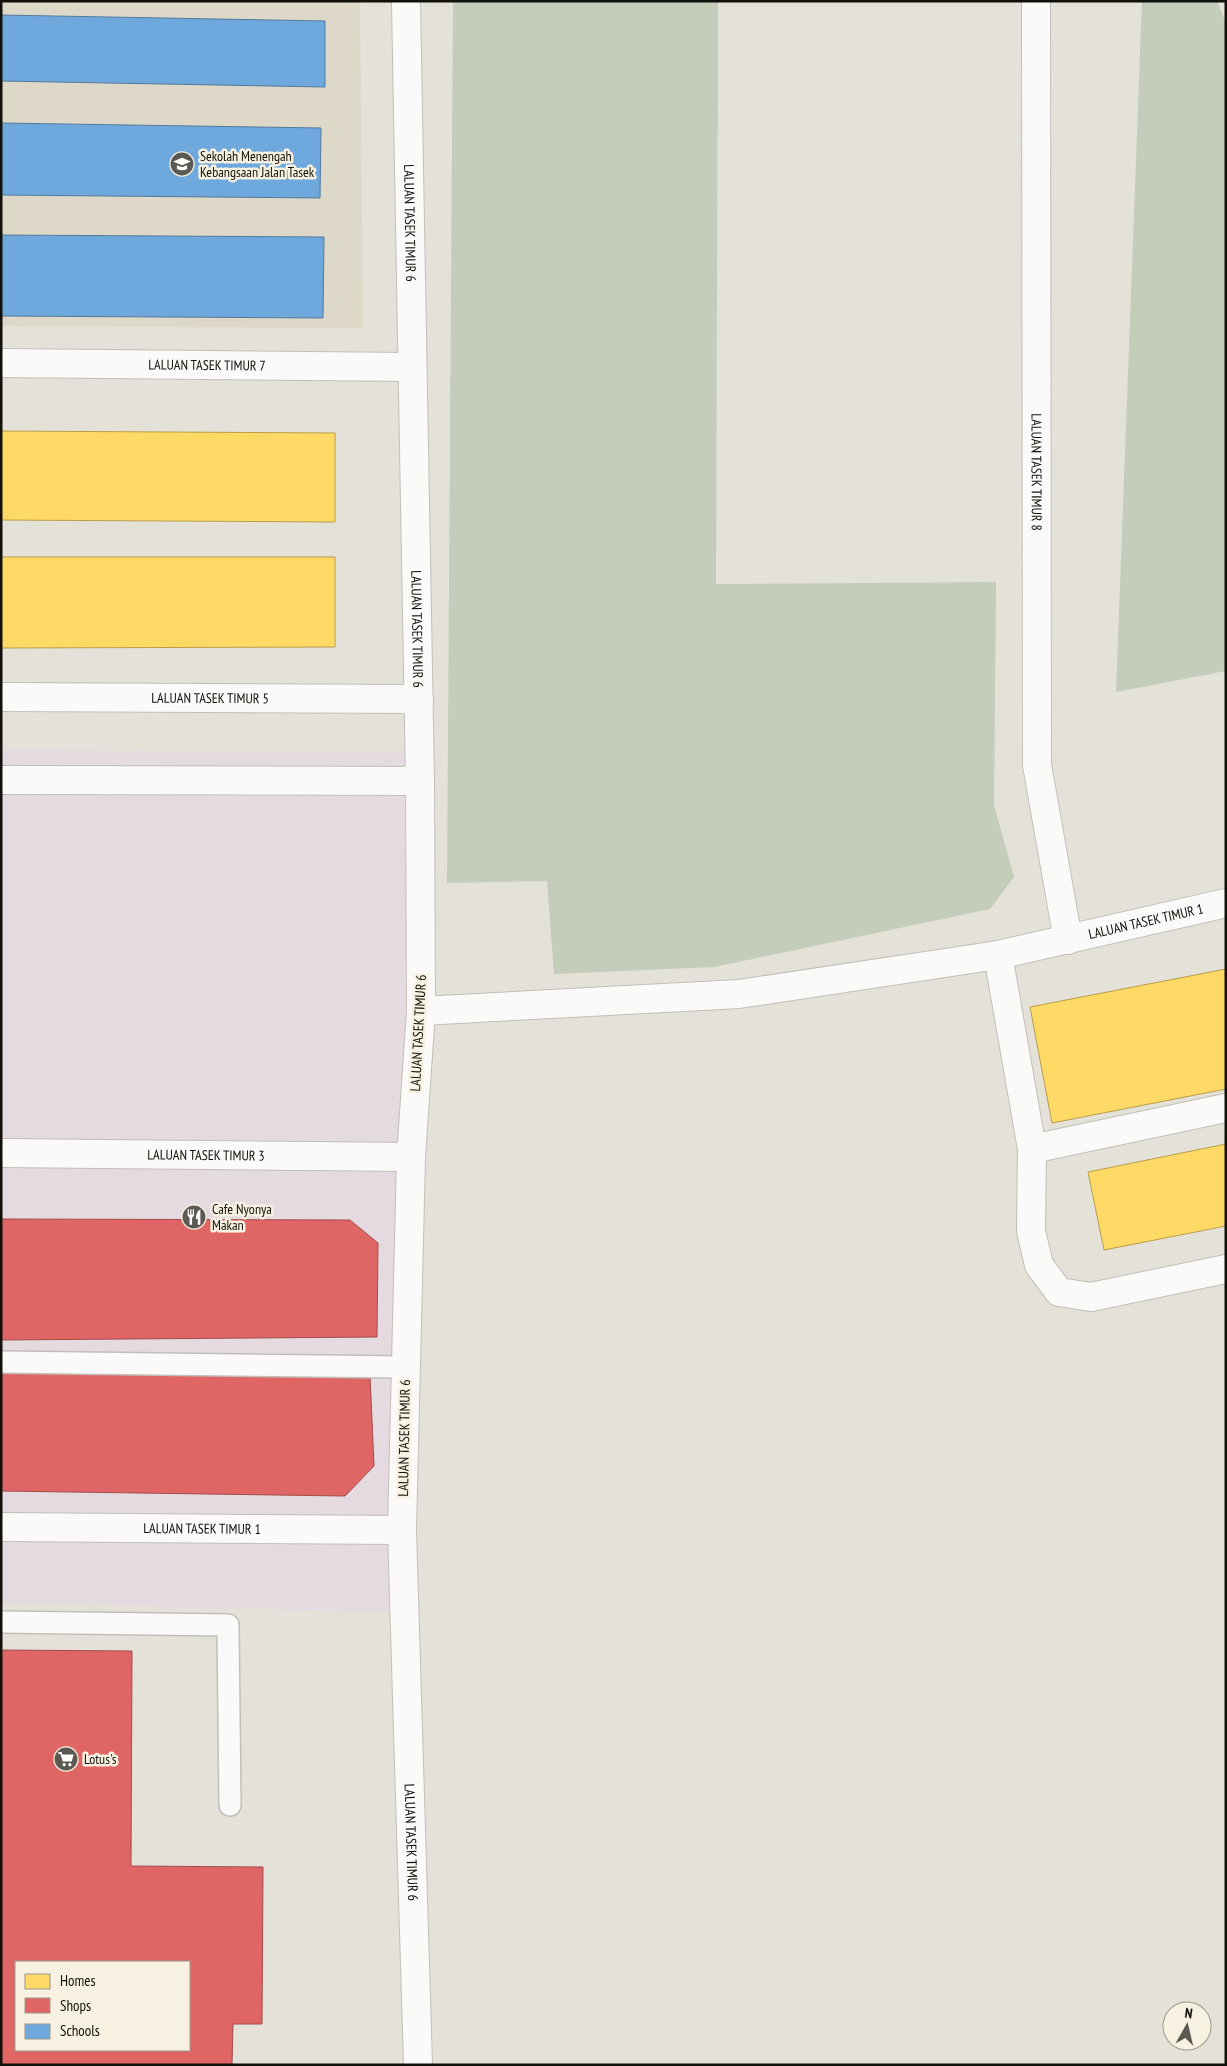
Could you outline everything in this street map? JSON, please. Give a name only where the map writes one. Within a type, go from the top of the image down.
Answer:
[{"type":"street","name":"LALUAN TASEK TIMUR 6","points":[[406,1],[419,699],[421,1011],[411,1157],[402,1530],[418,2065]]},
{"type":"street","name":"LALUAN TASEK TIMUR 8","points":[[1036,1],[1037,765],[1068,940]]},
{"type":"street","name":"LALUAN TASEK TIMUR 7","points":[[1,363],[412,367]]},
{"type":"street","name":"LALUAN TASEK TIMUR 5","points":[[1,698],[419,699]]},
{"type":"street","points":[[1,780],[420,780]]},
{"type":"street","name":"LALUAN TASEK TIMUR 1","points":[[421,1011],[739,994],[998,955],[1226,903]]},
{"type":"street","points":[[998,955],[1032,1149],[1031,1231],[1039,1265],[1059,1292],[1091,1297],[1226,1269]]},
{"type":"street","points":[[1032,1149],[1226,1108]]},
{"type":"street","name":"LALUAN TASEK TIMUR 3","points":[[1,1154],[411,1157]]},
{"type":"street","name":"LALUAN TASEK TIMUR 1","points":[[1,1527],[402,1530]]},
{"type":"lane","points":[[1,1362],[405,1367]]},
{"type":"lane","points":[[1,1622],[228,1625],[230,1805]]},
{"type":"shaded area","name":"Sekolah Menengah Kebangsaan Jalan Tasek","points":[[1,1],[360,1],[363,328],[1,326]]},
{"type":"shaded area","points":[[1,750],[427,753],[394,1612],[1,1603]]},
{"type":"green space","points":[[453,1],[718,1],[716,584],[996,582],[994,805],[1014,877],[990,909],[714,967],[554,974],[547,881],[447,883]]},
{"type":"green space","points":[[1142,1],[1217,1],[1226,23],[1226,671],[1116,692]]},
{"type":"building: Homes","points":[[1,431],[335,433],[335,522],[1,520]]},
{"type":"building: Homes","points":[[1,557],[335,557],[335,647],[1,648]]},
{"type":"building: Homes","points":[[1226,969],[1226,1089],[1052,1123],[1030,1007]]},
{"type":"building: Homes","points":[[1226,1144],[1226,1226],[1104,1250],[1088,1172]]},
{"type":"building: Shops","points":[[1,1219],[350,1220],[378,1243],[377,1337],[1,1340]]},
{"type":"building: Shops","points":[[1,1372],[370,1375],[374,1466],[345,1496],[1,1491]]},
{"type":"building: Shops","name":"Lotus's","points":[[1,1650],[132,1651],[131,1866],[263,1867],[262,2024],[233,2024],[232,2065],[1,2065]]},
{"type":"building: Schools","points":[[1,15],[325,21],[325,87],[1,81]]},
{"type":"building: Schools","points":[[1,123],[321,128],[320,198],[1,195]]},
{"type":"building: Schools","points":[[1,235],[324,237],[323,318],[1,316]]},
{"type":"place","name":"Sekolah Menengah Kebangsaan Jalan Tasek","points":[[182,164]]},
{"type":"place","name":"Cafe Nyonya Makan","points":[[194,1217]]},
{"type":"place","name":"Lotus's","points":[[66,1759]]}]
